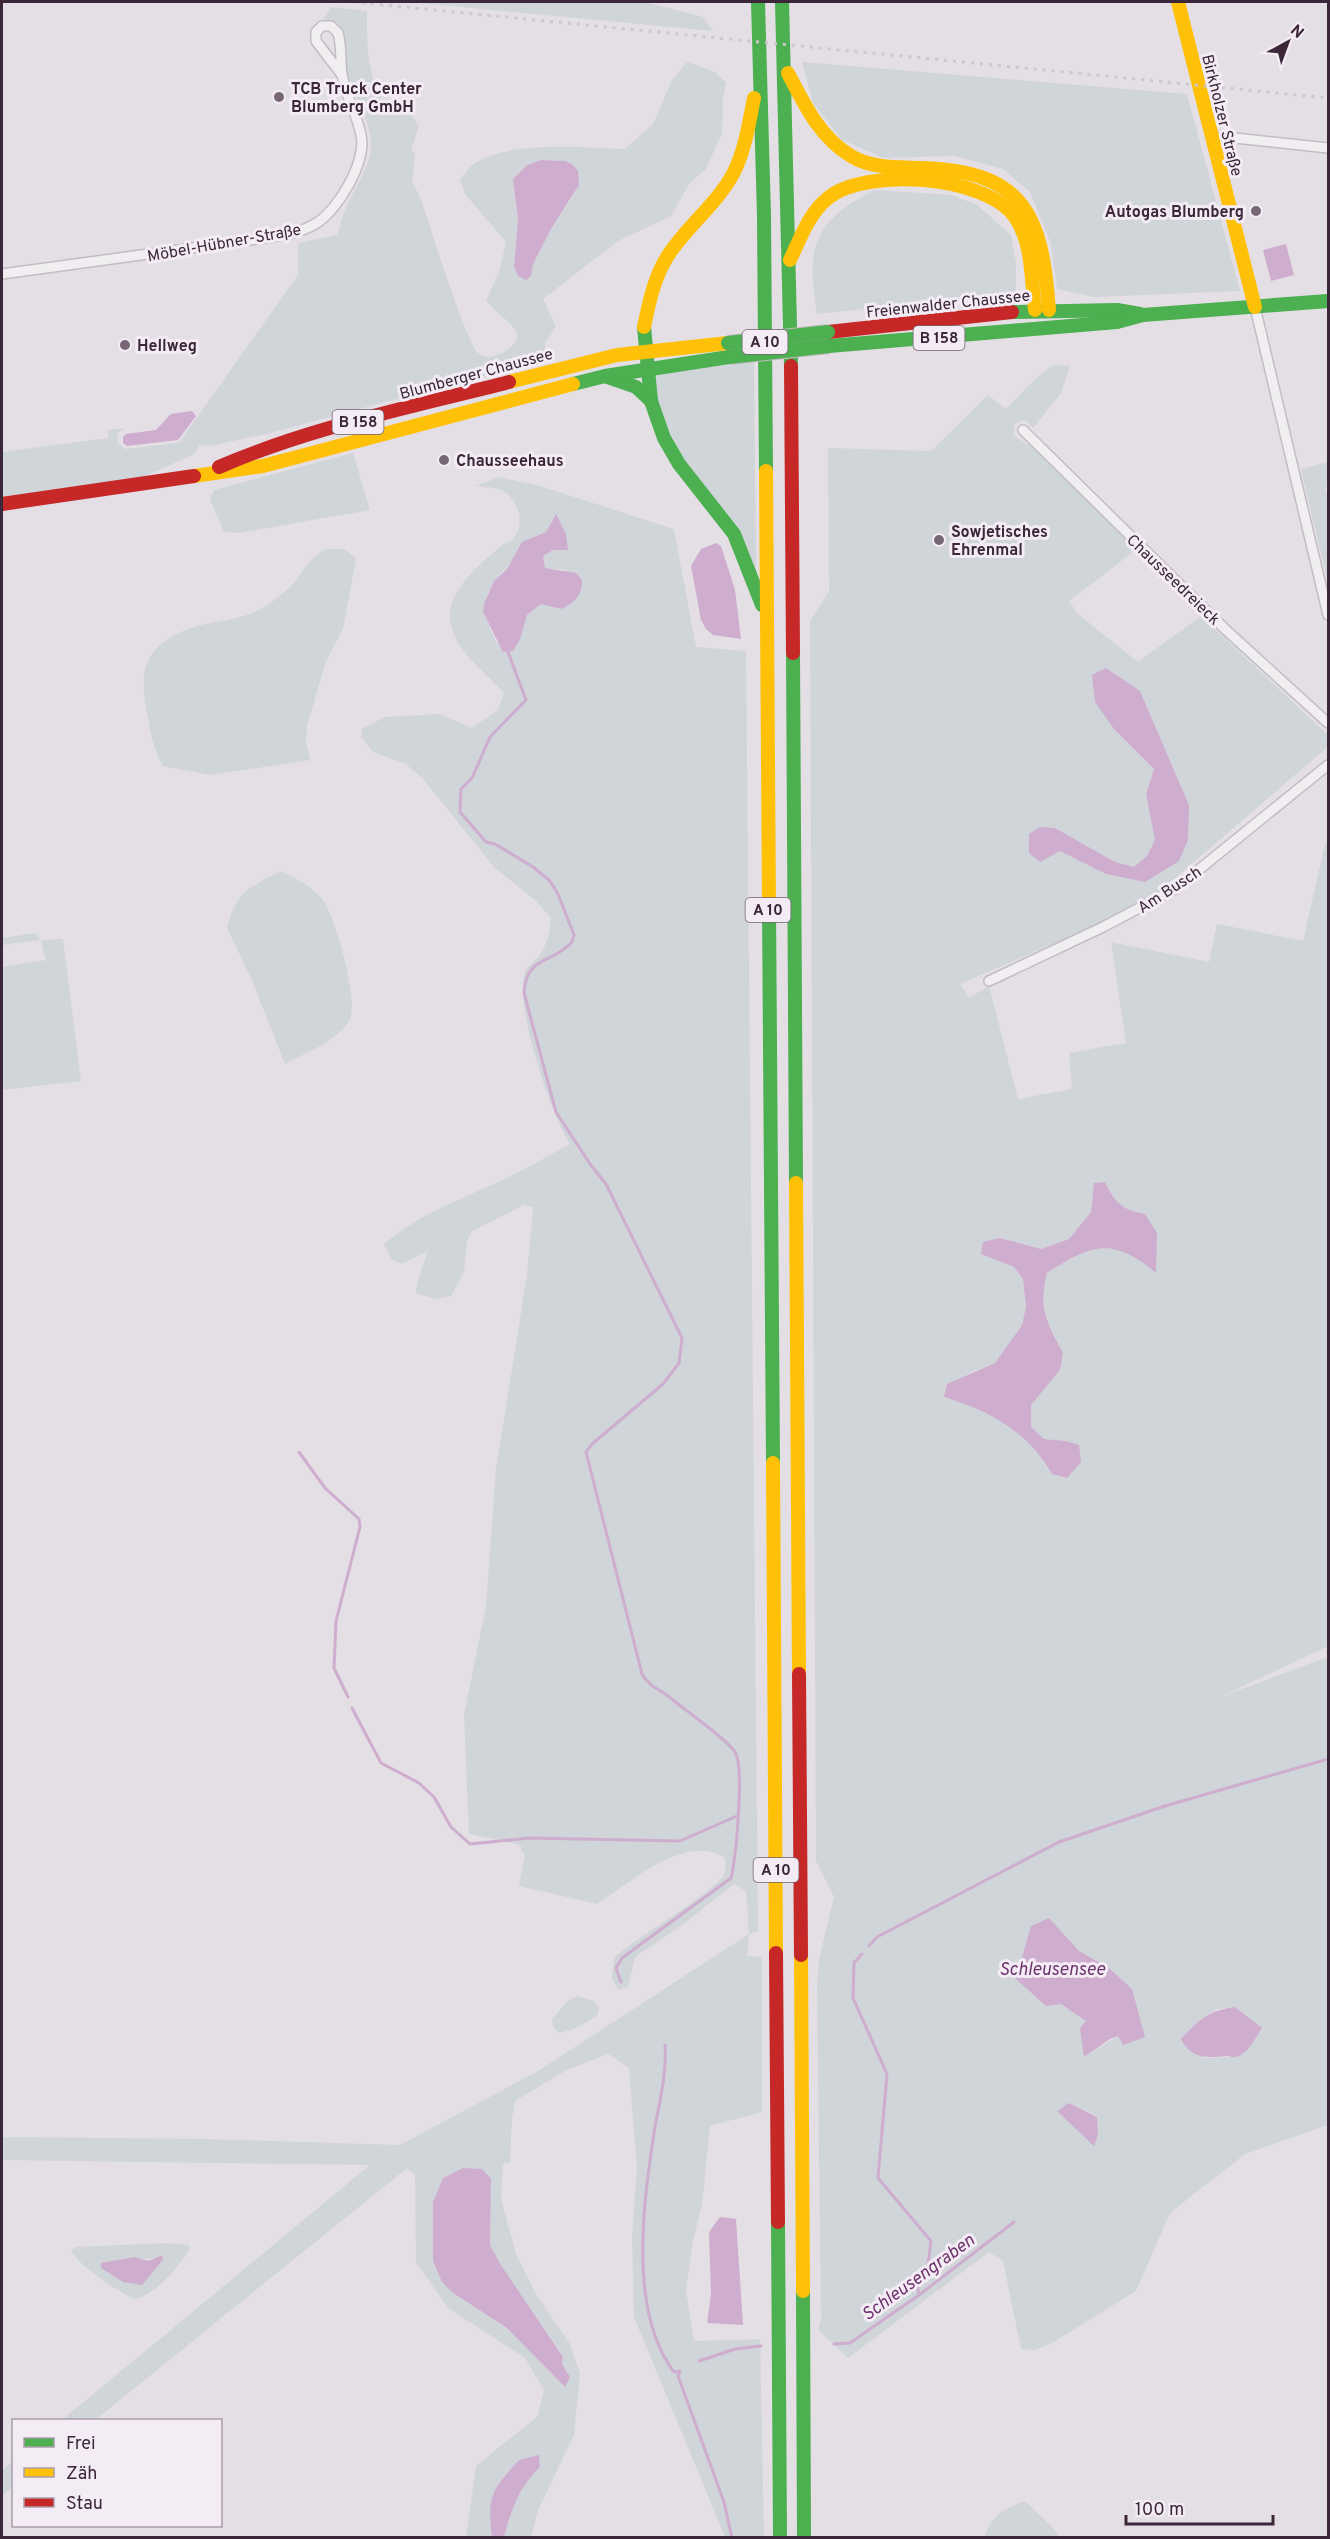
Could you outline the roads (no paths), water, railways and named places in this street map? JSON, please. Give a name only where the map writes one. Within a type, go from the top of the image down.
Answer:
[{"type":"main road","name":"A 10","points":[[758,2],[761,67],[767,617],[780,2538]]},
{"type":"main road","name":"A 10","points":[[782,2],[786,68],[792,428],[804,2538]]},
{"type":"main road","name":"Birkholzer Straße","points":[[1178,2],[1255,307]]},
{"type":"main road","points":[[761,67],[748,130],[733,173],[705,213],[668,256],[652,290],[644,327],[651,400],[664,438],[679,464],[734,534],[767,617]]},
{"type":"main road","points":[[786,68],[817,128],[852,157],[888,167],[971,171],[1002,183],[1029,211],[1037,226],[1043,247],[1042,319]]},
{"type":"main road","points":[[789,262],[822,204],[847,188],[870,183],[892,182],[963,187],[991,196],[1017,220],[1027,249],[1042,319]]},
{"type":"main road","name":"Freienwalder Chaussee","points":[[829,339],[1117,310],[1143,315],[1329,301]]},
{"type":"main road","name":"Freienwalder Chaussee","points":[[829,339],[1042,319]]},
{"type":"main road","points":[[616,355],[634,341],[644,327]]},
{"type":"main road","name":"B 158","points":[[728,350],[829,339]]},
{"type":"main road","name":"Blumberger Chaussee","points":[[205,473],[256,451],[316,433],[616,355],[648,351],[728,350]]},
{"type":"main road","name":"Blumberger Chaussee","points":[[2,504],[263,466],[485,405],[728,350]]},
{"type":"main road","points":[[605,376],[636,387],[651,400]]},
{"type":"street","name":"Möbel-Hübner-Straße","points":[[2,274],[292,234],[317,223],[332,208],[356,172],[363,147],[342,75],[339,33],[331,26],[322,26],[316,32],[316,41],[342,75]]},
{"type":"street","points":[[1212,139],[1235,138],[1329,148]]},
{"type":"street","points":[[1255,307],[1329,615]]},
{"type":"street","name":"Chausseedreieck","points":[[1023,430],[1226,630],[1329,723]]},
{"type":"street","name":"Am Busch","points":[[988,981],[1103,927],[1175,889],[1329,765]]},
{"type":"water","points":[[541,160],[565,161],[573,165],[578,171],[579,185],[551,229],[533,264],[531,276],[526,280],[518,276],[514,266],[518,219],[513,179],[527,165]]},
{"type":"water","points":[[1286,244],[1294,275],[1271,281],[1263,250]]},
{"type":"water","points":[[192,411],[196,416],[178,440],[127,446],[123,443],[123,437],[126,434],[156,430],[171,414]]},
{"type":"water","points":[[556,514],[566,534],[568,550],[553,550],[543,556],[545,568],[576,573],[582,580],[581,590],[574,601],[561,609],[541,604],[527,615],[520,639],[513,651],[503,652],[483,612],[484,604],[494,581],[507,569],[522,542],[546,532]]},
{"type":"water","points":[[716,543],[721,546],[735,590],[741,639],[713,635],[701,620],[691,566],[701,549]]},
{"type":"water","points":[[1106,668],[1140,691],[1189,805],[1188,840],[1179,861],[1145,882],[1106,874],[1060,851],[1040,862],[1029,853],[1029,834],[1040,827],[1055,828],[1115,862],[1134,867],[1147,856],[1155,840],[1146,794],[1154,769],[1114,729],[1095,702],[1092,675]]},
{"type":"water","points":[[1105,1182],[1120,1204],[1130,1210],[1145,1214],[1157,1233],[1156,1273],[1127,1253],[1102,1248],[1089,1250],[1047,1273],[1043,1296],[1044,1306],[1052,1333],[1063,1353],[1060,1370],[1031,1405],[1031,1427],[1044,1439],[1079,1445],[1081,1462],[1067,1478],[1052,1474],[1032,1446],[1006,1425],[976,1409],[944,1397],[947,1384],[995,1363],[1022,1325],[1026,1307],[1023,1279],[1014,1267],[981,1254],[983,1242],[1000,1238],[1041,1249],[1069,1239],[1091,1212],[1094,1183]]},
{"type":"water","name":"Schleusensee","points":[[1049,1918],[1079,1951],[1109,1968],[1132,1989],[1145,2037],[1123,2045],[1118,2036],[1084,2057],[1080,2028],[1086,2021],[1061,2004],[1046,2006],[1016,1979],[1031,1926]]},
{"type":"water","points":[[1235,2007],[1262,2028],[1244,2052],[1235,2057],[1207,2057],[1195,2054],[1185,2046],[1181,2039],[1199,2021],[1211,2013]]},
{"type":"water","points":[[1069,2103],[1097,2117],[1098,2135],[1094,2146],[1057,2111]]},
{"type":"water","points":[[463,2168],[482,2169],[491,2179],[490,2245],[563,2357],[562,2364],[570,2377],[565,2387],[507,2328],[453,2293],[442,2282],[433,2261],[433,2202],[443,2178]]},
{"type":"water","points":[[720,2217],[736,2219],[743,2325],[707,2323],[711,2294],[709,2232]]},
{"type":"water","points":[[162,2255],[163,2260],[142,2285],[123,2282],[101,2268],[101,2263],[135,2257],[148,2261]]},
{"type":"water","points":[[539,2455],[540,2467],[526,2483],[517,2499],[504,2537],[492,2537],[490,2512],[497,2487],[519,2460]]},
{"type":"waterway","points":[[508,652],[526,700],[490,737],[472,778],[461,789],[460,812],[486,842],[495,844],[533,867],[550,881],[558,894],[574,935],[572,942],[565,949],[535,966],[526,981],[524,993],[556,1112],[606,1184],[682,1338],[679,1363],[663,1384],[592,1444],[586,1452],[642,1674],[652,1685],[726,1742],[736,1754],[738,1763],[738,1815],[731,1878],[622,1958],[616,1968],[621,1982]]},
{"type":"waterway","points":[[299,1452],[325,1488],[359,1519],[360,1527],[336,1621],[334,1668],[348,1697]]},
{"type":"waterway","points":[[352,1708],[381,1763],[419,1783],[434,1797],[451,1827],[470,1844],[530,1838],[680,1841],[737,1816]]},
{"type":"waterway","points":[[869,1946],[877,1937],[1059,1842],[1165,1806],[1328,1759]]},
{"type":"waterway","points":[[862,1954],[854,1963],[853,1998],[887,2074],[878,2178],[931,2241],[927,2271],[917,2284],[919,2295]]},
{"type":"waterway","points":[[665,2045],[664,2076],[651,2155],[644,2219],[644,2286],[650,2318],[659,2347],[674,2372],[680,2371],[678,2376],[724,2502],[732,2538]]},
{"type":"waterway","name":"Schleusengraben","points":[[834,2344],[850,2343],[919,2295],[1014,2222]]},
{"type":"waterway","name":"Schleusengraben","points":[[699,2361],[735,2349],[761,2346]]},
{"type":"railway","points":[[353,2],[1328,98]]},
{"type":"place","name":"TCB Truck Center Blumberg GmbH","points":[[279,97]]},
{"type":"place","name":"Autogas Blumberg","points":[[1256,211]]},
{"type":"place","name":"Hellweg","points":[[125,345]]},
{"type":"place","name":"Chausseehaus","points":[[444,460]]},
{"type":"place","name":"Sowjetisches Ehrenmal","points":[[939,540]]}]
